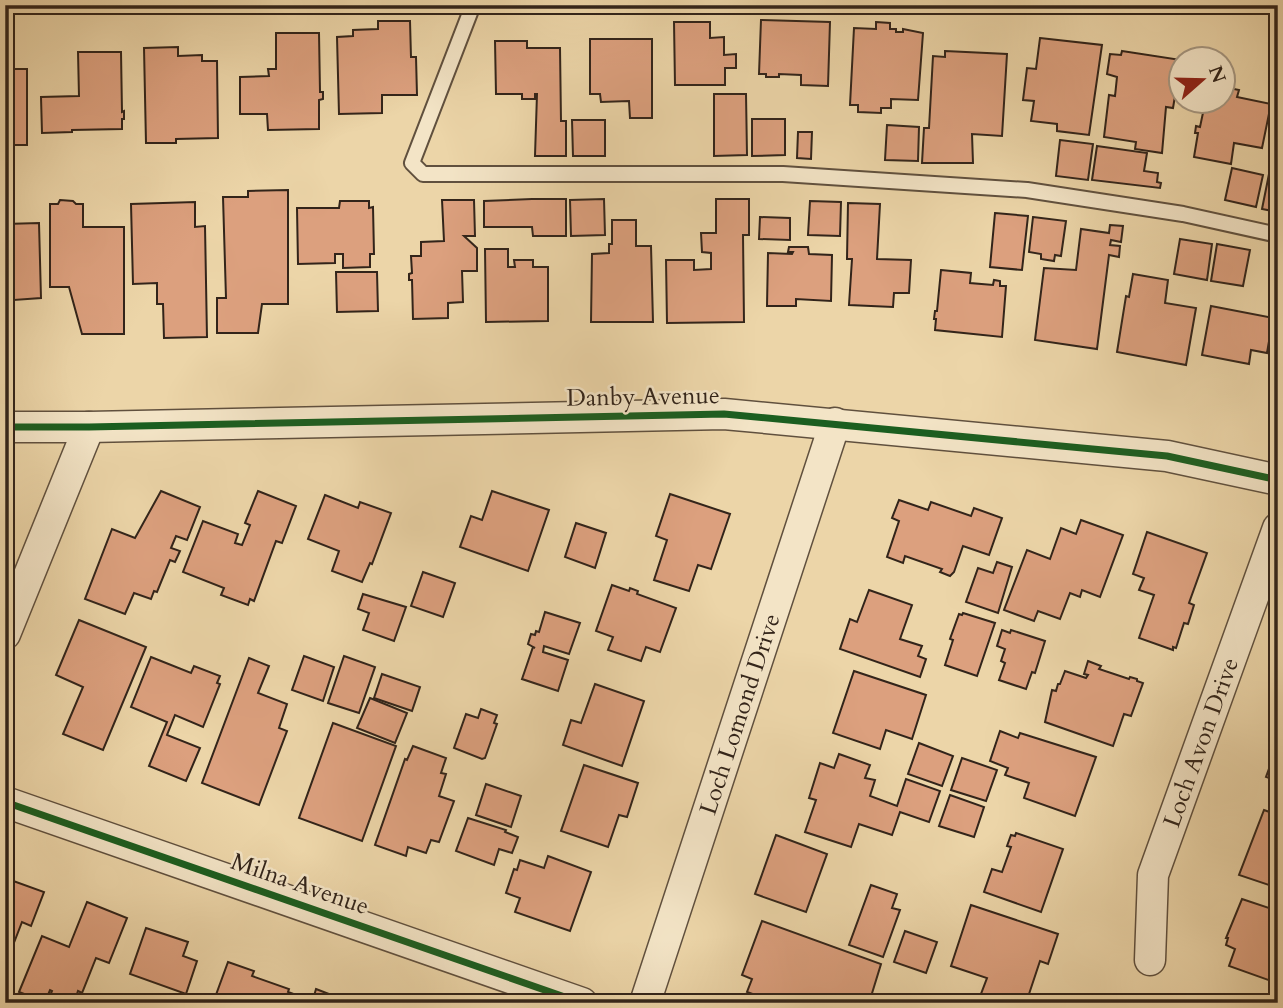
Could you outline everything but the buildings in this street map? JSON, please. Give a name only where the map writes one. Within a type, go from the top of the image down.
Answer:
[{"type":"street","name":"Danby Avenue","points":[[5,427],[724,414],[1167,456],[1278,480]]},
{"type":"street","name":"Loch Lomond Drive","points":[[645,1003],[835,423]]},
{"type":"street","points":[[5,634],[89,427]]},
{"type":"street","name":"Loch Avon Drive","points":[[1150,960],[1153,875],[1278,528]]},
{"type":"street","name":"Milna Avenue","points":[[5,802],[582,1003]]},
{"type":"lane","points":[[473,5],[412,163],[423,174],[782,174],[1027,190],[1183,214],[1278,235]]},
{"type":"cycle path","points":[[5,427],[724,414],[1167,456],[1278,480]]},
{"type":"cycle path","points":[[5,802],[582,1003]]}]
